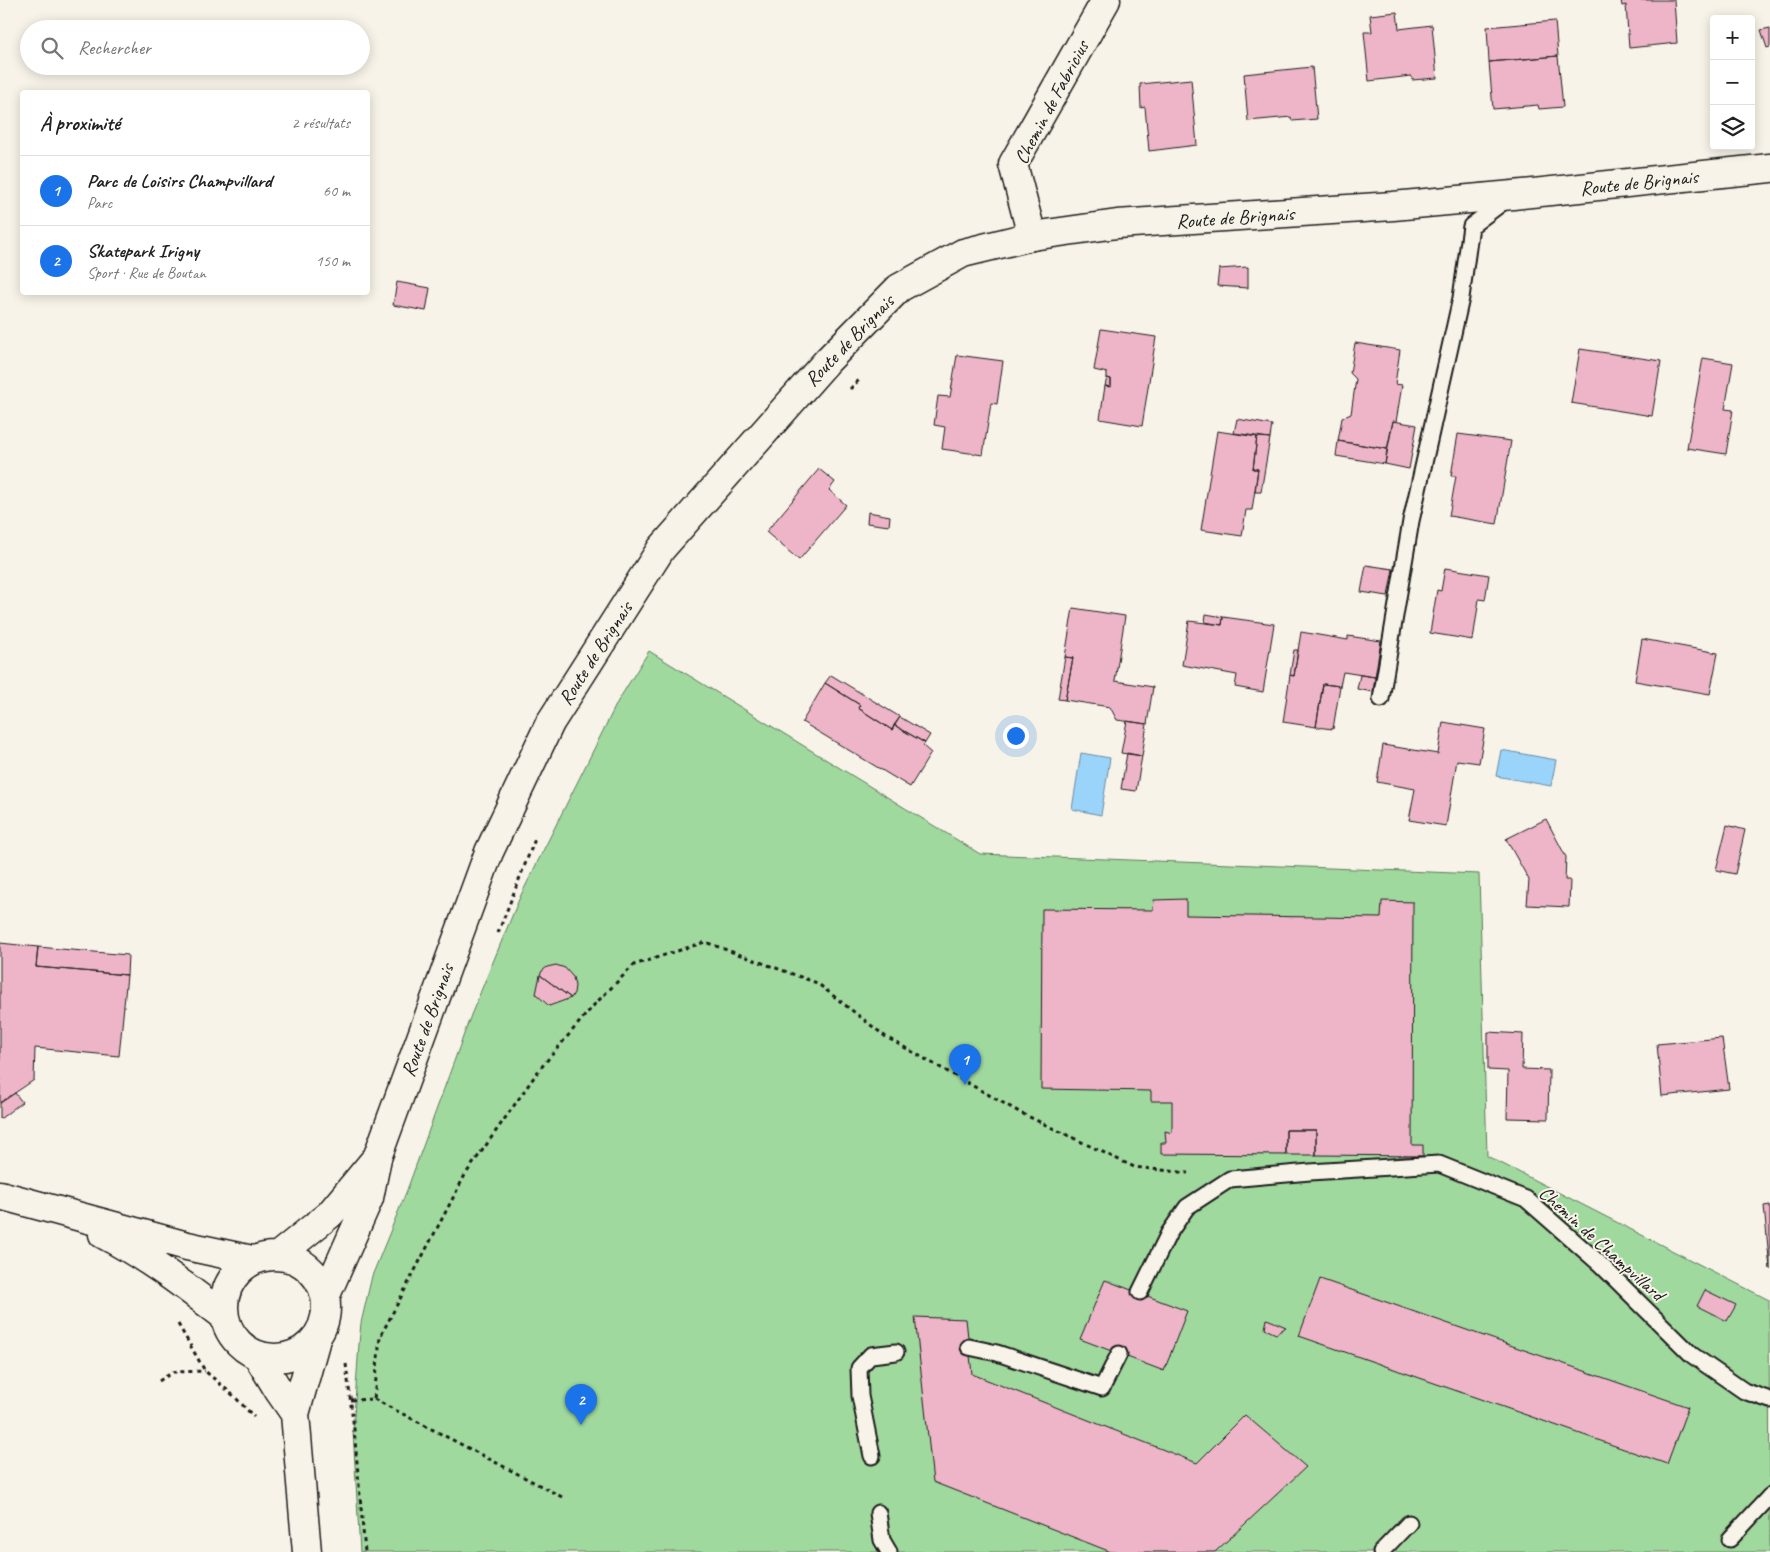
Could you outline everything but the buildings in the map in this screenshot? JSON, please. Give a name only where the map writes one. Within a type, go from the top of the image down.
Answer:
[{"type":"street","name":"Chemin de Fabricius","points":[[1032,236],[1013,164],[1106,0]]},
{"type":"street","name":"Route de Brignais","points":[[326,1294],[369,1198],[377,1158],[488,852],[550,723],[661,549],[828,360],[899,288],[963,253],[1032,236],[1117,224],[1393,206],[1770,168]]},
{"type":"street","name":"Route de Brignais","points":[[279,1256],[330,1214],[377,1158]]},
{"type":"street","points":[[0,1195],[187,1246],[252,1260],[279,1256],[296,1259],[315,1275],[326,1294],[327,1311],[322,1328],[316,1338],[295,1414],[307,1552]]},
{"type":"street","points":[[67,1214],[124,1245],[176,1279],[224,1316]]},
{"type":"street","points":[[252,1260],[240,1269],[229,1283],[224,1298],[226,1325],[241,1347],[257,1355],[276,1359],[302,1351],[316,1338]]},
{"type":"street","points":[[257,1355],[295,1414]]},
{"type":"lane","points":[[1381,699],[1411,521],[1461,298],[1471,226],[1512,195]]},
{"type":"lane","name":"Chemin de Champvillard","points":[[1140,1292],[1169,1233],[1186,1207],[1230,1179],[1440,1164],[1526,1199],[1599,1263],[1692,1355],[1744,1391],[1770,1400]]},
{"type":"lane","points":[[969,1347],[997,1353],[1102,1388],[1119,1354]]},
{"type":"lane","points":[[872,1456],[860,1396],[859,1368],[871,1355],[896,1352]]},
{"type":"lane","points":[[1730,1539],[1770,1496]]},
{"type":"lane","points":[[878,1513],[882,1540],[889,1552]]},
{"type":"lane","points":[[1381,1552],[1410,1523]]},
{"type":"path","points":[[850,390],[863,376]]},
{"type":"path","points":[[495,940],[538,831]]},
{"type":"path","points":[[374,1399],[380,1337],[465,1175],[538,1070],[594,1005],[634,965],[705,942],[817,983],[886,1037],[1021,1113],[1134,1167],[1230,1179]]},
{"type":"path","points":[[175,1318],[205,1371],[234,1396],[253,1417],[295,1414]]},
{"type":"path","points":[[159,1381],[173,1372],[205,1371]]},
{"type":"path","points":[[365,1552],[351,1400],[374,1399],[564,1498]]},
{"type":"green space","points":[[649,651],[980,854],[1479,874],[1487,1156],[1769,1300],[1770,1552],[360,1552],[353,1431],[361,1323],[372,1276],[407,1190],[471,1015],[520,897],[618,701]]},
{"type":"water","points":[[1501,750],[1556,760],[1551,786],[1496,776]]},
{"type":"water","points":[[1081,753],[1110,758],[1101,815],[1072,809]]},
{"type":"place","name":"Parc de Loisirs Champvillard","points":[[965,1085]]},
{"type":"place","name":"Skatepark Irigny","points":[[581,1425]]}]
